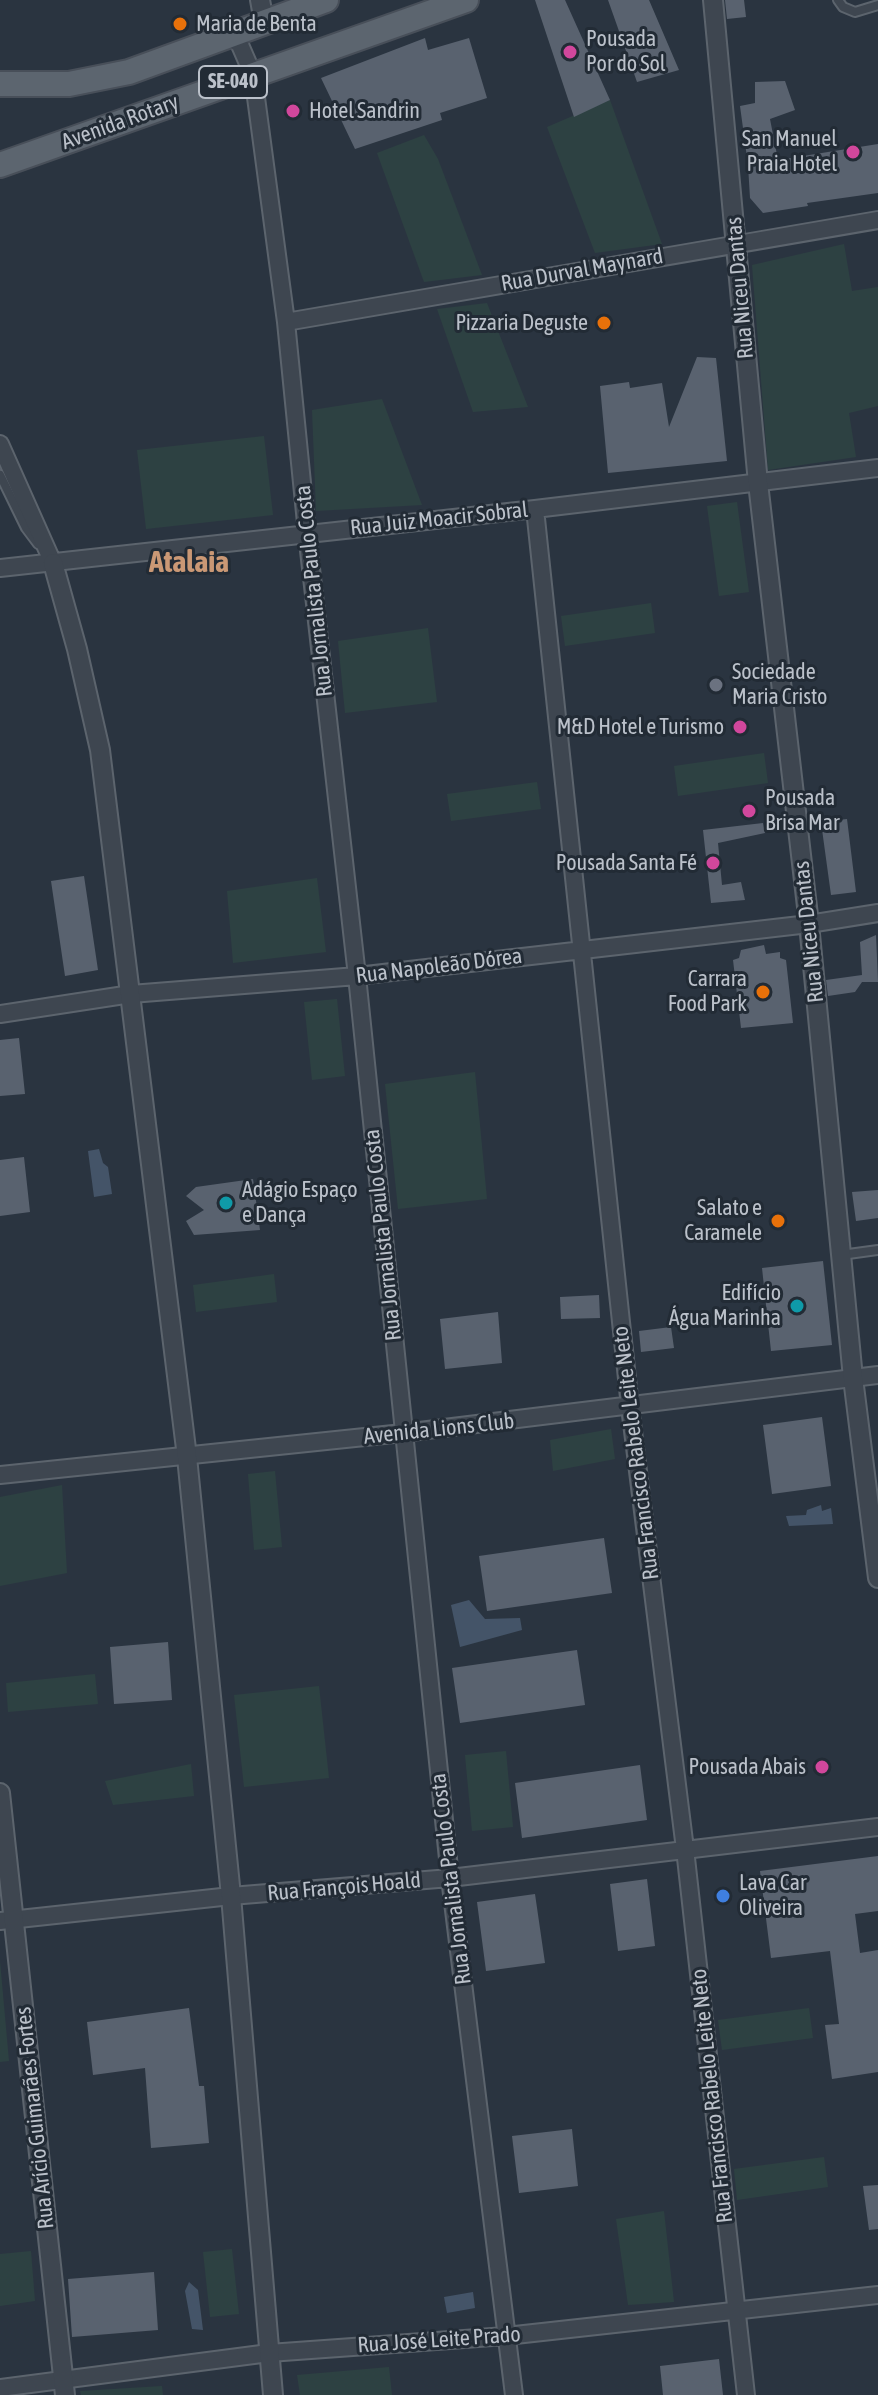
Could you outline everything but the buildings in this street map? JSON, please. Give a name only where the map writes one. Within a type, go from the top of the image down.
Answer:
[{"type":"main road","name":"Avenida Rotary","points":[[0,84],[69,84],[129,72],[230,34],[262,11],[326,0]]},
{"type":"main road","name":"Avenida Rotary","points":[[0,165],[466,0]]},
{"type":"street","name":"Rua Niceu Dantas","points":[[713,0],[758,483],[809,924],[853,1378],[878,1578]]},
{"type":"street","name":"Rua Jornalista Paulo Costa","points":[[230,34],[240,45],[253,75],[286,322],[450,1878],[514,2395]]},
{"type":"street","name":"Rua Durval Maynard","points":[[286,322],[878,220]]},
{"type":"street","points":[[0,444],[53,560],[100,750],[187,1457],[231,1896],[273,2395]]},
{"type":"street","name":"Rua Juiz Moacir Sobral","points":[[0,568],[878,468]]},
{"type":"street","name":"Rua Francisco Rabelo Leite Neto","points":[[535,509],[630,1407],[685,1849],[746,2395]]},
{"type":"street","name":"Rua Napoleão Dórea","points":[[0,1014],[131,994],[357,976],[809,924],[878,913]]},
{"type":"street","name":"Avenida Lions Club","points":[[0,1475],[403,1433],[878,1375]]},
{"type":"street","name":"Rua Arício Guimarães Fortes","points":[[0,1793],[6,1920],[64,2388]]},
{"type":"street","name":"Rua François Hoald","points":[[6,1920],[231,1896],[450,1878],[878,1827]]},
{"type":"street","name":"Rua José Leite Prado","points":[[0,2388],[64,2388],[269,2353],[506,2336],[878,2295]]},
{"type":"lane","points":[[838,0],[849,11],[855,12],[878,5]]},
{"type":"lane","points":[[0,475],[26,528],[53,560]]},
{"type":"lane","points":[[841,1255],[878,1250]]},
{"type":"green space","points":[[610,100],[662,244],[595,253],[547,127]]},
{"type":"green space","points":[[424,135],[438,159],[482,275],[424,282],[377,153]]},
{"type":"green space","points":[[844,244],[852,291],[878,287],[878,406],[849,413],[856,457],[768,470],[752,265]]},
{"type":"green space","points":[[487,303],[528,407],[473,412],[437,309]]},
{"type":"green space","points":[[382,399],[422,505],[316,511],[312,410]]},
{"type":"green space","points":[[264,436],[273,515],[146,529],[137,450]]},
{"type":"green space","points":[[737,502],[749,592],[719,596],[707,506]]},
{"type":"green space","points":[[651,603],[655,633],[565,646],[561,616]]},
{"type":"green space","points":[[428,628],[437,702],[345,713],[338,641]]},
{"type":"green space","points":[[764,753],[768,783],[678,796],[674,766]]},
{"type":"green space","points":[[537,782],[541,809],[451,821],[447,794]]},
{"type":"green space","points":[[317,878],[326,952],[233,963],[227,891]]},
{"type":"green space","points":[[337,999],[345,1076],[312,1080],[304,1002]]},
{"type":"green space","points":[[475,1072],[487,1199],[398,1209],[385,1084]]},
{"type":"green space","points":[[274,1274],[277,1302],[196,1312],[193,1285]]},
{"type":"green space","points":[[611,1429],[615,1459],[553,1471],[550,1440]]},
{"type":"green space","points":[[275,1471],[282,1547],[254,1550],[248,1474]]},
{"type":"green space","points":[[62,1485],[67,1573],[0,1586],[0,1497]]},
{"type":"green space","points":[[95,1674],[98,1704],[8,1712],[6,1683]]},
{"type":"green space","points":[[319,1686],[329,1778],[244,1787],[234,1695]]},
{"type":"green space","points":[[506,1751],[513,1827],[472,1831],[465,1755]]},
{"type":"green space","points":[[191,1764],[194,1796],[113,1805],[105,1781]]},
{"type":"green space","points":[[0,1961],[9,2061],[0,2062]]},
{"type":"green space","points":[[809,2008],[813,2038],[722,2050],[718,2020]]},
{"type":"green space","points":[[824,2157],[828,2187],[737,2200],[734,2169]]},
{"type":"green space","points":[[664,2211],[674,2302],[628,2305],[616,2219]]},
{"type":"green space","points":[[232,2249],[239,2314],[210,2317],[203,2252]]},
{"type":"green space","points":[[31,2251],[35,2301],[0,2306],[0,2254]]},
{"type":"green space","points":[[389,2367],[392,2395],[300,2395],[297,2375]]},
{"type":"green space","points":[[162,2386],[163,2395],[81,2395],[80,2391]]},
{"type":"water","points":[[99,1149],[103,1163],[108,1167],[112,1194],[94,1197],[88,1151]]},
{"type":"water","points":[[821,1505],[822,1511],[831,1508],[833,1524],[789,1526],[786,1516],[806,1515],[807,1510]]},
{"type":"water","points":[[469,1600],[485,1619],[520,1618],[522,1630],[460,1647],[451,1605]]},
{"type":"water","points":[[189,2282],[198,2290],[203,2330],[192,2329],[185,2291]]},
{"type":"water","points":[[473,2292],[475,2308],[447,2313],[444,2297]]},
{"type":"place","name":"Maria de Benta","points":[[180,24]]},
{"type":"place","name":"Pousada Por do Sol","points":[[570,52]]},
{"type":"place","name":"Hotel Sandrin","points":[[293,111]]},
{"type":"place","name":"San Manuel Praia Hotel","points":[[853,152]]},
{"type":"place","name":"Pizzaria Deguste","points":[[604,323]]},
{"type":"place","name":"Sociedade Maria Cristo","points":[[716,685]]},
{"type":"place","name":"M&D Hotel e Turismo","points":[[740,727]]},
{"type":"place","name":"Pousada Brisa Mar","points":[[749,811]]},
{"type":"place","name":"Pousada Santa Fé","points":[[713,863]]},
{"type":"place","name":"Carrara Food Park","points":[[763,992]]},
{"type":"place","name":"Adágio Espaço e Dança","points":[[226,1203]]},
{"type":"place","name":"Salato e Caramele","points":[[778,1221]]},
{"type":"place","name":"Edifício Água Marinha","points":[[797,1306]]},
{"type":"place","name":"Pousada Abais","points":[[822,1767]]},
{"type":"place","name":"Lava Car Oliveira","points":[[723,1896]]},
{"type":"district","name":"Atalaia","points":[[189,563]]}]
